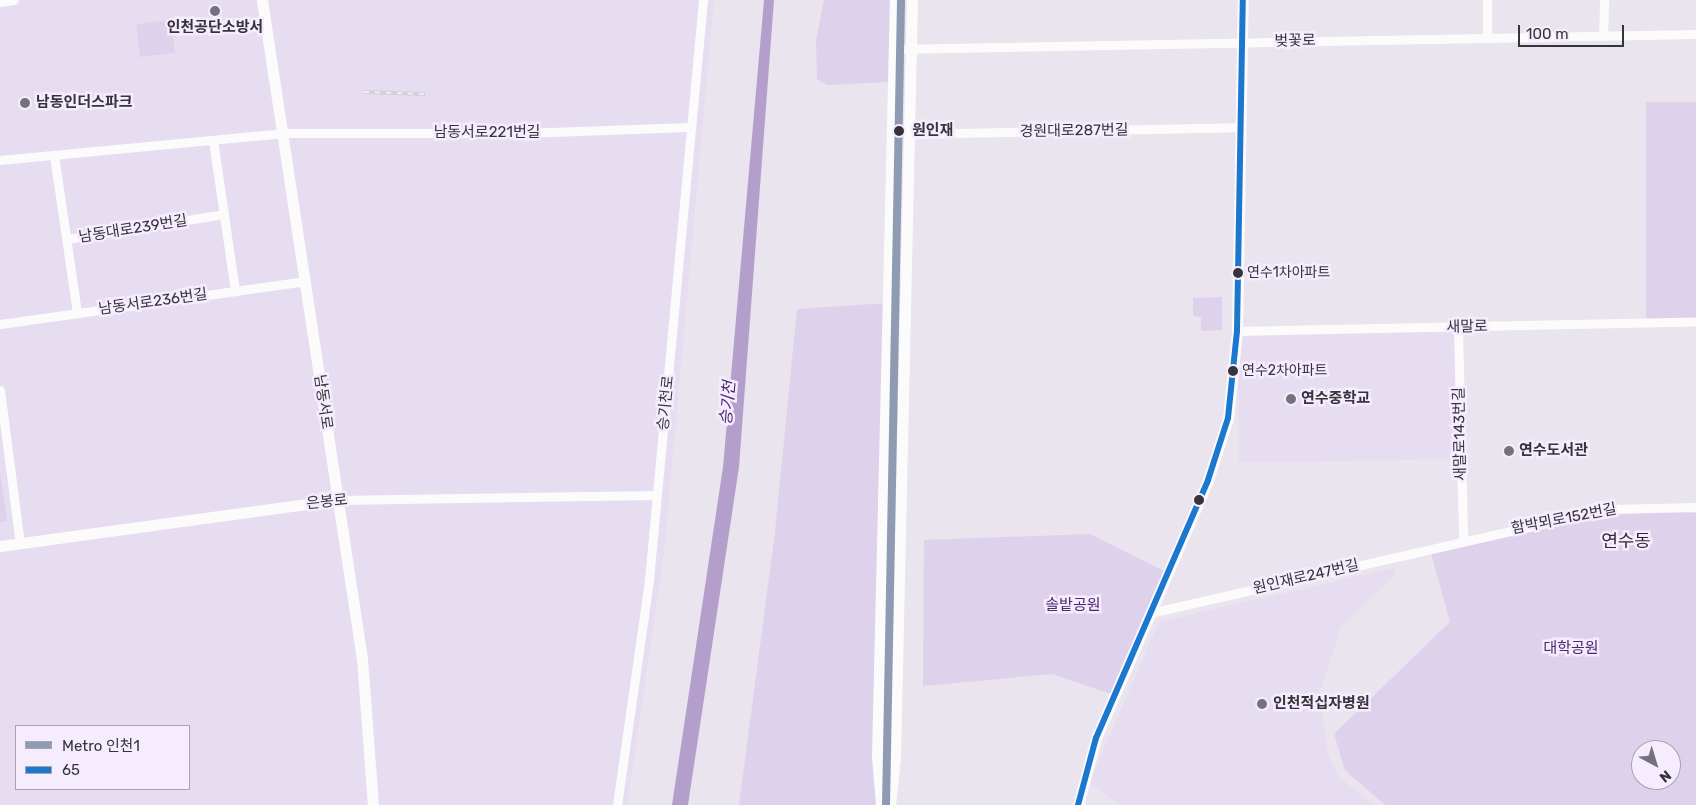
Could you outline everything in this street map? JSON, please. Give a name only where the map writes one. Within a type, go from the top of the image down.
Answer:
[{"type":"main road","name":"남동서로","points":[[262,0],[284,133],[362,659],[373,805]]},
{"type":"main road","points":[[881,805],[877,756],[895,0]]},
{"type":"main road","points":[[890,805],[895,758],[912,0]]},
{"type":"main road","points":[[1078,805],[1096,738],[1220,446],[1234,380],[1237,331],[1238,127],[1243,0]]},
{"type":"main road","name":"은봉로","points":[[0,546],[337,500]]},
{"type":"street","points":[[0,2],[14,0]]},
{"type":"street","name":"승기천로","points":[[617,805],[657,495],[689,127],[703,0]]},
{"type":"street","points":[[1487,0],[1487,37]]},
{"type":"street","points":[[1603,35],[1604,0]]},
{"type":"street","name":"벚꽃로","points":[[894,49],[1696,34]]},
{"type":"street","name":"남동서로221번길","points":[[284,133],[524,133],[689,127]]},
{"type":"street","name":"경원대로287번길","points":[[910,134],[1238,127]]},
{"type":"street","points":[[0,160],[284,133]]},
{"type":"street","points":[[212,140],[235,291]]},
{"type":"street","name":"남동대로239번길","points":[[54,155],[67,239],[224,214]]},
{"type":"street","points":[[67,239],[77,313]]},
{"type":"street","name":"남동서로236번길","points":[[0,324],[306,281]]},
{"type":"street","name":"새말로","points":[[1237,331],[1458,328],[1696,321]]},
{"type":"street","name":"새말로143번길","points":[[1458,328],[1463,540]]},
{"type":"street","points":[[0,390],[20,543]]},
{"type":"street","name":"은봉로","points":[[337,500],[657,495]]},
{"type":"street","name":"함박뫼로152번길","points":[[1463,540],[1609,509],[1696,507]]},
{"type":"street","name":"원인재로247번길","points":[[1150,613],[1463,540]]},
{"type":"shaded area","points":[[0,0],[714,0],[664,553],[627,805],[0,805]]},
{"type":"shaded area","points":[[764,0],[774,0],[739,467],[688,805],[672,805],[723,467]]},
{"type":"shaded area","points":[[1458,328],[1460,459],[1239,463],[1237,332]]},
{"type":"shaded area","name":"인천적십자병원","points":[[1393,568],[1396,574],[1341,627],[1319,694],[1328,754],[1339,777],[1374,805],[1120,805],[1089,783],[1159,622]]},
{"type":"green space","points":[[824,0],[891,0],[888,82],[827,85],[817,79],[816,41]]},
{"type":"green space","points":[[171,20],[175,53],[140,57],[136,24]]},
{"type":"green space","points":[[1646,102],[1696,102],[1696,321],[1646,321]]},
{"type":"green space","points":[[1222,297],[1222,330],[1201,331],[1201,317],[1193,316],[1193,298]]},
{"type":"green space","points":[[888,303],[881,805],[739,805],[775,532],[797,309]]},
{"type":"green space","points":[[0,472],[7,521],[0,522]]},
{"type":"green space","name":"대학공원","points":[[1665,511],[1696,513],[1696,805],[1385,805],[1345,770],[1334,734],[1450,622],[1431,553],[1610,515]]},
{"type":"green space","name":"솔밭공원","points":[[1090,534],[1168,573],[1114,695],[1052,674],[923,686],[924,540]]},
{"type":"railway","points":[[364,92],[425,94]]},
{"type":"metro line","name":"인천1","points":[[886,805],[901,0]]},
{"type":"transit line","name":"65","points":[[1078,805],[1096,738],[1208,480],[1228,418],[1237,331],[1243,0]]},
{"type":"place","name":"인천공단소방서","points":[[215,11]]},
{"type":"place","name":"남동인더스파크","points":[[25,103]]},
{"type":"place","name":"원인재","points":[[899,131]]},
{"type":"place","name":"연수1차아파트","points":[[1238,273]]},
{"type":"place","name":"연수2차아파트","points":[[1233,371]]},
{"type":"place","name":"연수중학교","points":[[1291,399]]},
{"type":"place","name":"연수도서관","points":[[1509,451]]},
{"type":"place","name":"인천적십자병원","points":[[1262,704]]},
{"type":"district","name":"연수동","points":[[1626,541]]},
{"type":"water label","name":"승기천","points":[[728,403]]}]
